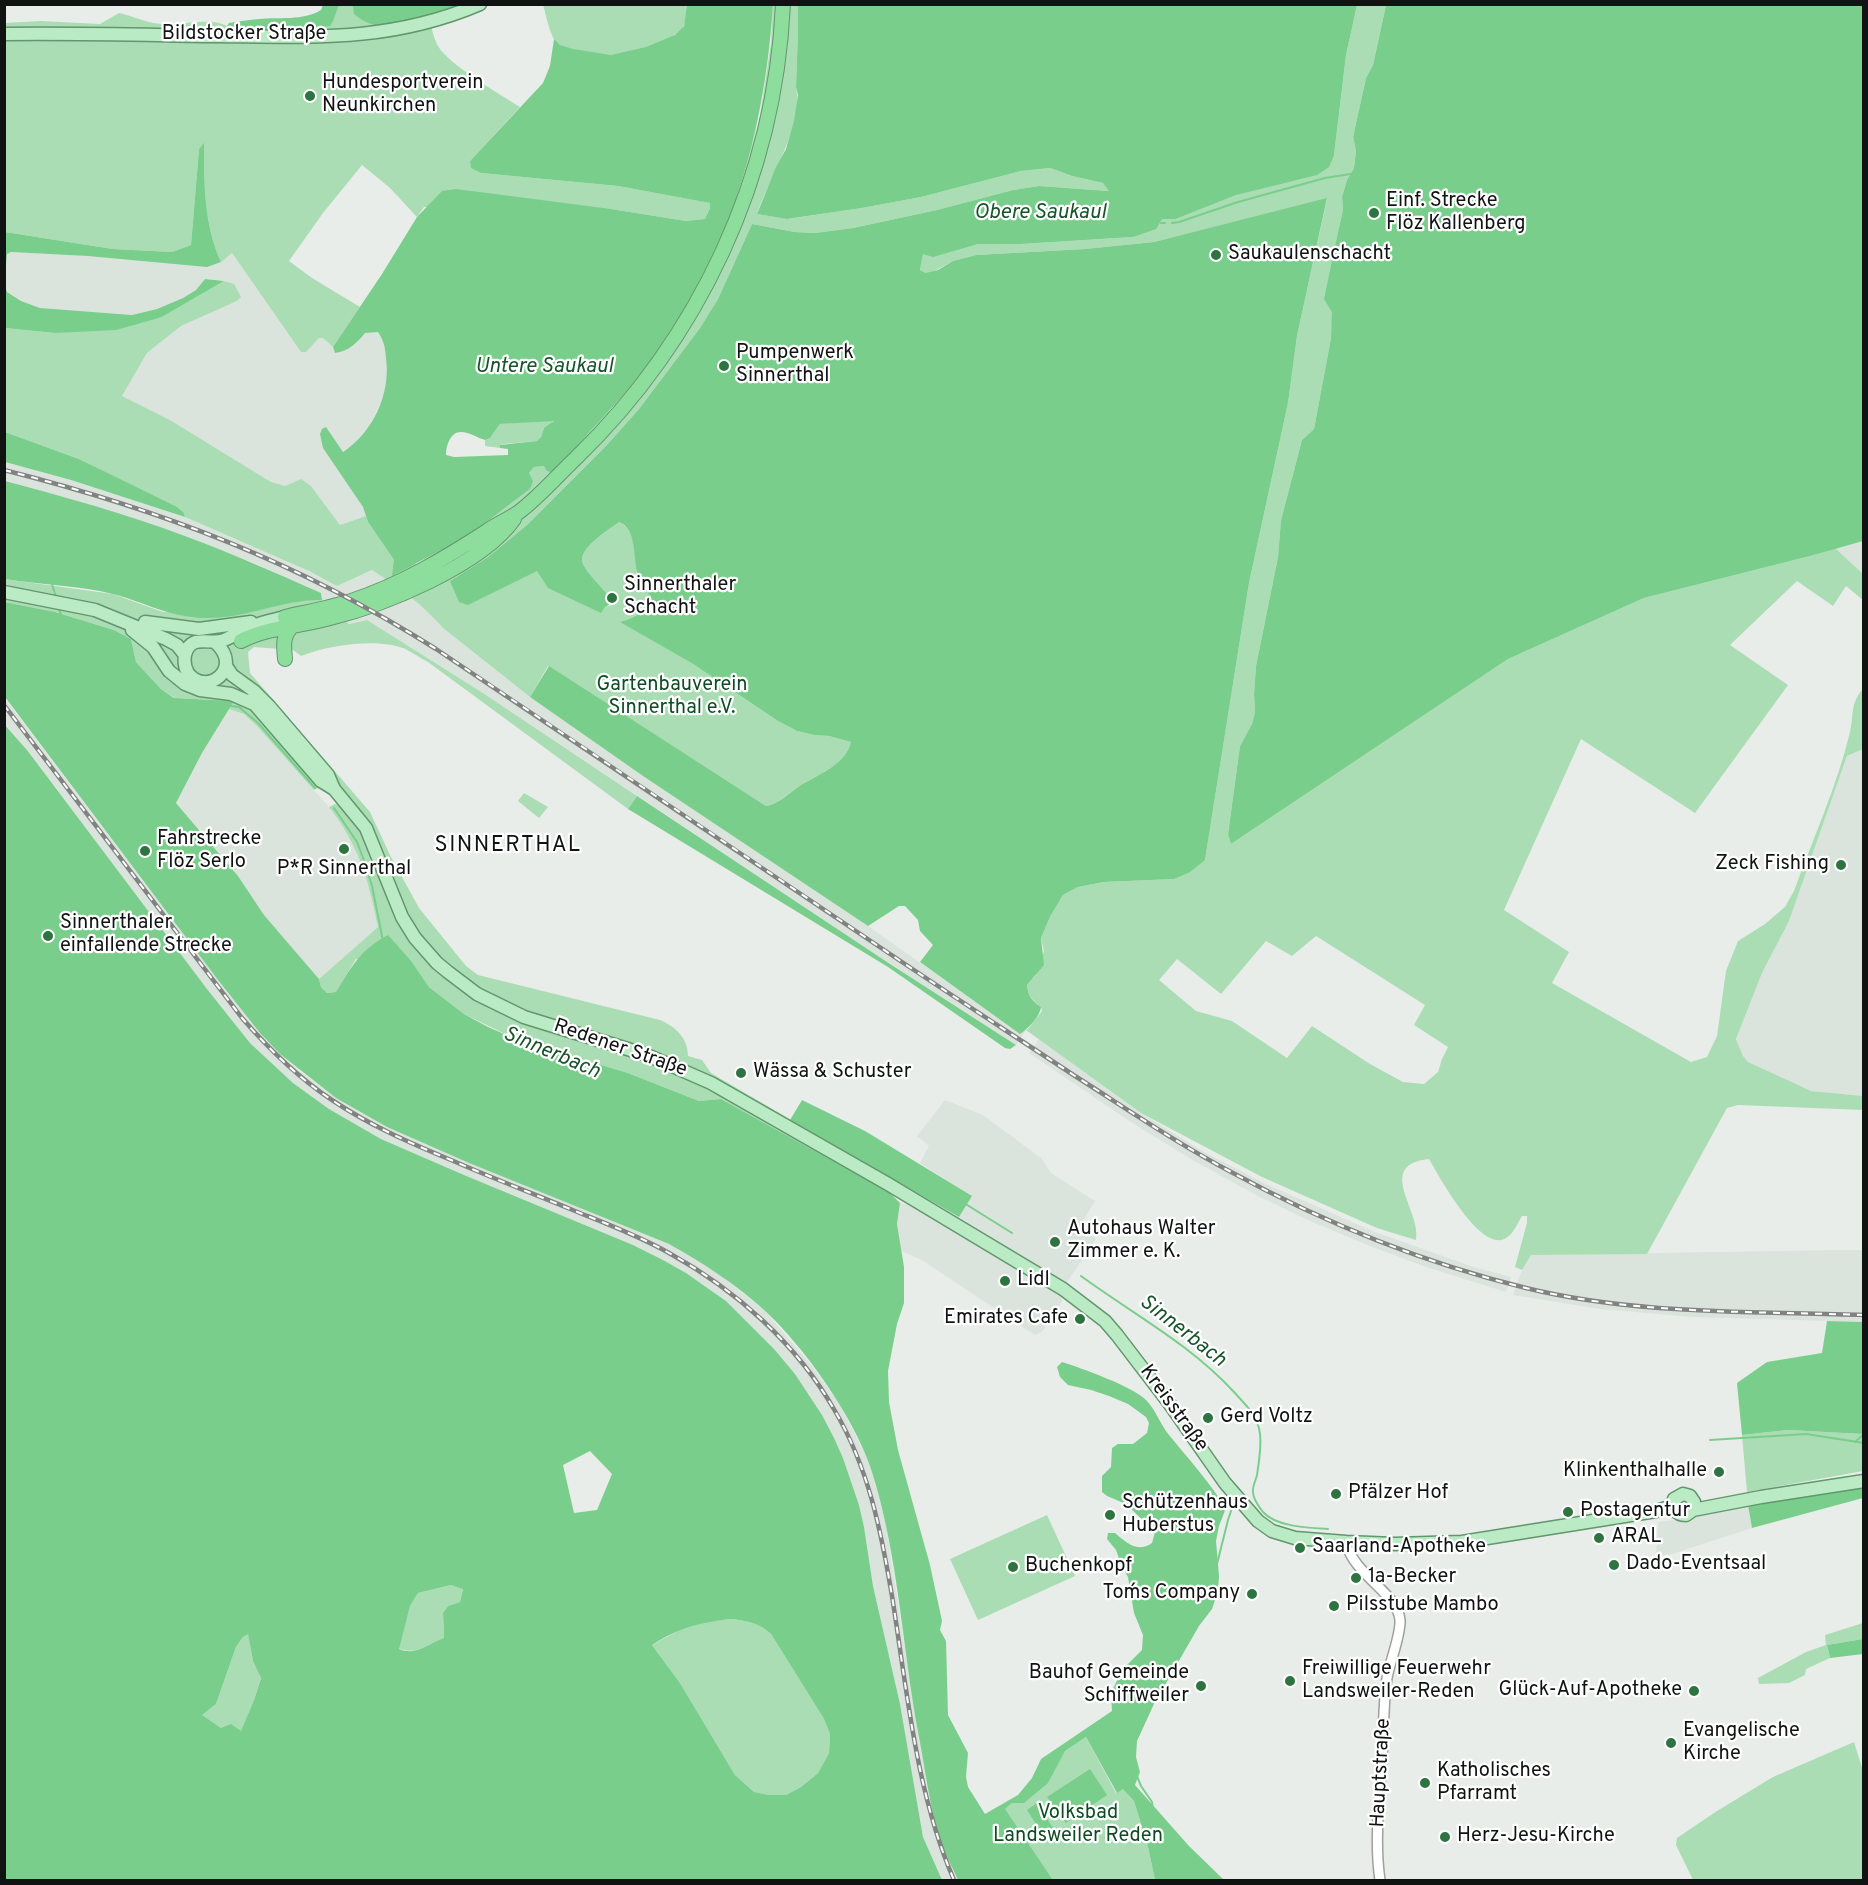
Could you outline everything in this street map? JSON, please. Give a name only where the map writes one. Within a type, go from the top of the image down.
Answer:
[{"type":"highway","points":[[241,641],[288,622],[332,618],[358,610],[422,584],[457,566],[506,530],[517,513],[606,428],[661,360],[716,268],[730,237],[756,164],[776,78],[783,4]]},
{"type":"highway","points":[[285,659],[283,642],[288,622]]},
{"type":"highway","points":[[271,630],[283,642]]},
{"type":"main road","name":"Bildstocker Straße","points":[[4,34],[92,33],[290,37],[356,35],[391,31],[442,19],[480,4]]},
{"type":"main road","points":[[4,592],[95,610],[119,612],[145,622],[181,641],[193,644],[205,640],[216,643],[223,649],[224,667]]},
{"type":"main road","points":[[95,610],[166,639],[182,649],[185,654],[186,668],[194,678],[207,682],[224,667],[230,650],[241,641]]},
{"type":"main road","points":[[110,617],[144,638],[170,671],[185,684],[200,690],[231,694],[256,705]]},
{"type":"main road","points":[[145,622],[199,628],[288,622]]},
{"type":"main road","points":[[216,643],[252,626],[288,622]]},
{"type":"main road","points":[[241,641],[234,654],[233,667],[237,675],[254,691]]},
{"type":"main road","points":[[185,654],[193,644]]},
{"type":"main road","name":"Redener Straße","points":[[224,667],[232,683],[256,705],[321,781],[334,789]]},
{"type":"main road","name":"Redener Straße","points":[[224,667],[254,691],[328,775],[334,789],[366,828],[390,892],[415,938],[437,963],[464,985],[490,1001],[524,1017],[647,1055],[700,1078],[888,1184]]},
{"type":"main road","name":"Kreisstraße","points":[[888,1184],[1063,1289],[1105,1321],[1169,1402],[1225,1483],[1258,1521],[1272,1531],[1283,1535],[1346,1542],[1436,1543],[1505,1540],[1675,1510],[1686,1515],[1694,1506],[1863,1480]]},
{"type":"main road","name":"Kreisstraße","points":[[1675,1510],[1677,1496],[1683,1494],[1690,1496],[1694,1506]]},
{"type":"street","name":"Hauptstraße","points":[[1346,1542],[1350,1557],[1356,1566],[1388,1597],[1396,1607],[1400,1620],[1387,1679],[1380,1801],[1378,1863],[1380,1881]]},
{"type":"shaded area","points":[[323,5],[339,5],[330,26],[314,29],[231,29],[227,26],[229,23],[267,18],[307,16],[321,10]]},
{"type":"shaded area","points":[[351,5],[463,5],[393,24],[375,25],[354,14]]},
{"type":"shaded area","points":[[687,5],[773,5],[767,65],[757,123],[743,178],[724,232],[700,283],[671,333],[636,380],[563,462],[551,472],[547,471],[544,466],[534,467],[529,473],[533,481],[530,489],[484,524],[449,546],[392,576],[394,560],[368,522],[363,507],[323,448],[320,434],[326,427],[343,452],[354,444],[371,423],[378,411],[386,385],[384,344],[378,332],[365,333],[352,346],[340,352],[335,353],[333,347],[417,217],[442,191],[456,189],[686,221],[705,219],[710,203],[618,186],[481,173],[471,168],[470,161],[543,83],[550,66],[554,39],[560,45],[573,49],[611,55],[646,47],[675,35],[684,26]],"holes":[[[554,421],[544,428],[537,441],[500,445],[500,448],[508,449],[508,455],[454,457],[446,455],[449,440],[457,433],[467,433],[485,440],[490,438],[500,424]]]},
{"type":"shaded area","points":[[798,5],[1357,5],[1346,55],[1334,155],[1329,167],[1317,175],[1236,195],[1176,219],[1162,219],[1156,229],[1133,237],[1021,244],[978,244],[933,257],[923,254],[920,270],[926,273],[938,270],[953,261],[976,255],[1085,249],[1154,242],[1327,198],[1297,336],[1288,403],[1249,583],[1205,860],[1190,872],[1174,879],[1104,882],[1078,887],[1063,895],[1041,938],[1044,965],[1027,985],[1029,995],[1041,1007],[1039,1014],[1034,1022],[1020,1034],[920,962],[933,945],[920,931],[918,920],[905,906],[899,906],[868,926],[643,776],[530,697],[549,666],[766,806],[779,801],[829,769],[848,750],[851,742],[797,731],[778,721],[693,664],[620,622],[638,614],[648,600],[647,586],[641,584],[638,577],[633,541],[626,526],[619,522],[608,530],[589,546],[582,558],[588,572],[616,601],[605,607],[601,613],[548,588],[537,571],[468,605],[459,602],[450,581],[488,557],[527,525],[606,446],[639,409],[700,328],[718,299],[752,224],[795,232],[815,233],[853,228],[937,210],[1013,190],[1039,186],[1109,191],[1103,183],[1050,168],[1021,171],[921,197],[862,208],[787,219],[757,214],[786,149],[794,121],[798,95],[796,87]]},
{"type":"shaded area","points":[[1386,5],[1863,5],[1863,541],[1644,598],[1508,659],[1231,844],[1228,834],[1240,746],[1252,724],[1255,712],[1256,666],[1278,557],[1281,520],[1302,440],[1314,429],[1331,338],[1332,312],[1324,299],[1343,209],[1342,197],[1347,180],[1354,168],[1356,151],[1353,137],[1366,78],[1373,65]]},
{"type":"shaded area","points":[[204,143],[208,218],[221,262],[207,267],[88,256],[11,252],[7,254],[5,277],[5,232],[113,249],[172,252],[191,245],[199,149]]},
{"type":"shaded area","points":[[11,252],[220,262],[232,253],[301,352],[306,352],[319,338],[323,338],[335,352],[355,345],[365,332],[378,332],[384,341],[388,371],[385,395],[369,426],[354,444],[342,452],[335,443],[344,477],[363,507],[366,516],[340,525],[311,486],[285,486],[271,482],[170,420],[122,396],[147,353],[181,326],[237,301],[224,281],[205,279],[196,290],[183,298],[157,309],[132,315],[40,308],[21,301],[7,292],[5,277],[7,254]]},
{"type":"shaded area","points":[[205,279],[224,281],[162,317],[116,330],[55,333],[5,328],[5,285],[7,292],[21,301],[40,308],[132,315],[157,309],[183,298],[196,290]]},
{"type":"shaded area","points":[[5,432],[79,459],[177,507],[185,517],[71,480],[5,462]]},
{"type":"shaded area","points":[[4,462],[71,480],[185,517],[309,571],[337,586],[372,570],[391,581],[432,615],[443,628],[530,697],[643,776],[868,926],[1020,1033],[1026,1030],[1016,1045],[890,964],[483,693],[367,620],[349,624],[322,600],[321,593],[183,535],[5,481]]},
{"type":"shaded area","points":[[5,481],[118,513],[185,536],[321,593],[322,600],[205,618],[180,615],[100,591],[5,579]]},
{"type":"shaded area","points":[[1863,541],[1863,574],[1835,548]]},
{"type":"shaded area","points":[[5,602],[55,612],[114,630],[131,639],[136,662],[161,689],[174,698],[234,701],[202,753],[176,803],[238,876],[264,915],[319,979],[321,987],[327,993],[336,992],[352,966],[364,952],[388,935],[412,962],[429,987],[464,1014],[488,1027],[560,1055],[572,1064],[586,1068],[598,1064],[628,1073],[699,1101],[721,1099],[889,1192],[900,1203],[897,1224],[904,1267],[904,1303],[897,1324],[888,1371],[889,1402],[898,1450],[930,1565],[942,1621],[940,1630],[946,1641],[948,1715],[968,1753],[966,1777],[968,1787],[985,1814],[1018,1795],[1032,1778],[1041,1759],[1112,1711],[1111,1693],[1122,1670],[1142,1650],[1143,1635],[1134,1613],[1128,1577],[1116,1550],[1107,1539],[1108,1533],[1115,1533],[1132,1546],[1142,1547],[1152,1543],[1155,1532],[1126,1504],[1102,1492],[1102,1476],[1111,1467],[1112,1448],[1118,1444],[1133,1444],[1147,1433],[1149,1423],[1146,1417],[1128,1404],[1091,1390],[1068,1385],[1060,1377],[1057,1367],[1062,1362],[1081,1369],[1119,1384],[1146,1400],[1166,1431],[1226,1508],[1216,1541],[1218,1591],[1212,1609],[1199,1626],[1154,1704],[1137,1741],[1136,1757],[1140,1772],[1135,1785],[1189,1846],[1224,1880],[1155,1880],[1134,1801],[1123,1789],[1117,1793],[1086,1737],[1065,1751],[1048,1783],[1024,1803],[1012,1803],[1005,1809],[1053,1880],[958,1880],[941,1843],[932,1807],[913,1704],[894,1569],[880,1502],[863,1449],[853,1427],[826,1383],[794,1342],[763,1309],[718,1274],[682,1251],[387,1127],[336,1098],[280,1054],[260,1033],[218,980],[5,697]]},
{"type":"shaded area","points":[[4,697],[218,980],[260,1033],[301,1072],[336,1098],[387,1127],[469,1163],[669,1244],[692,1257],[713,1269],[764,1310],[809,1362],[839,1403],[871,1468],[886,1525],[913,1701],[937,1832],[958,1880],[942,1880],[923,1837],[900,1704],[873,1586],[859,1505],[843,1458],[822,1415],[795,1374],[775,1350],[726,1301],[686,1273],[633,1245],[381,1139],[329,1109],[293,1083],[250,1043],[5,724]]},
{"type":"shaded area","points":[[229,709],[244,714],[257,726],[329,807],[353,842],[368,881],[378,927],[319,979],[264,915],[238,876],[176,803],[202,753]]},
{"type":"shaded area","points":[[4,724],[27,750],[250,1043],[293,1083],[329,1109],[381,1139],[633,1245],[686,1273],[726,1301],[775,1350],[795,1374],[834,1438],[859,1505],[873,1586],[900,1704],[923,1837],[942,1880],[5,1880]],"holes":[[[590,1451],[612,1474],[597,1510],[574,1513],[563,1465]],[[451,1585],[463,1589],[460,1602],[448,1606],[443,1613],[444,1638],[422,1648],[405,1651],[399,1649],[410,1606],[418,1593]],[[732,1619],[748,1622],[762,1627],[771,1634],[824,1719],[830,1734],[829,1753],[818,1773],[801,1787],[786,1795],[754,1792],[735,1775],[680,1683],[652,1645],[681,1630]],[[248,1634],[253,1661],[261,1678],[241,1731],[231,1724],[221,1728],[202,1715],[216,1704],[236,1647]]]},
{"type":"shaded area","points":[[1863,749],[1863,1096],[1811,1091],[1780,1078],[1748,1062],[1736,1039],[1762,973],[1789,921],[1847,756]]},
{"type":"shaded area","points":[[637,796],[1016,1045],[1010,1049],[1005,1048],[888,967],[628,809]]},
{"type":"shaded area","points":[[1039,1039],[1141,1113],[1204,1152],[1266,1184],[1375,1232],[1474,1267],[1511,1277],[1506,1292],[1423,1266],[1370,1246],[1258,1196],[1194,1161],[1131,1122],[1029,1053]]},
{"type":"shaded area","points":[[802,1100],[865,1131],[972,1196],[959,1217],[790,1120]]},
{"type":"shaded area","points":[[945,1100],[983,1115],[1041,1158],[1051,1173],[1095,1201],[1079,1228],[1096,1239],[1065,1285],[959,1217],[971,1196],[920,1163],[929,1146],[917,1136]]},
{"type":"shaded area","points":[[900,1203],[912,1205],[1061,1293],[1062,1301],[1042,1332],[1035,1335],[920,1259],[901,1251],[897,1224]]},
{"type":"shaded area","points":[[1863,1250],[1863,1322],[1692,1317],[1600,1309],[1513,1295],[1522,1270],[1531,1255]]},
{"type":"shaded area","points":[[1827,1321],[1863,1322],[1863,1434],[1788,1430],[1742,1435],[1737,1383],[1767,1362],[1822,1353]]},
{"type":"shaded area","points":[[1863,1484],[1863,1498],[1752,1528],[1748,1505]]},
{"type":"shaded area","points":[[1748,1505],[1752,1528],[1672,1554],[1656,1555],[1658,1522]]},
{"type":"shaded area","points":[[1863,1639],[1863,1654],[1830,1658],[1827,1645]]},
{"type":"shaded area","points":[[1090,1769],[1107,1795],[1066,1823],[1047,1797]]},
{"type":"shaded area","points":[[1037,1803],[1055,1831],[1045,1838],[1027,1810]]},
{"type":"green space","points":[[339,4],[409,20],[429,15],[435,39],[444,54],[476,79],[520,107],[470,161],[481,173],[618,186],[711,203],[705,219],[686,221],[611,209],[424,207],[417,217],[390,188],[362,165],[323,213],[289,261],[360,307],[333,347],[323,338],[319,338],[306,352],[301,352],[232,253],[221,262],[208,219],[204,144],[199,149],[191,245],[172,252],[113,249],[5,232],[4,23],[41,21],[100,24],[119,13],[155,23],[208,22],[225,25],[231,29],[334,19]]},
{"type":"green space","points":[[543,5],[687,5],[683,27],[671,38],[639,50],[611,55],[561,46],[550,31]]},
{"type":"green space","name":"Gartenbauverein Sinnerthal e.V.","points":[[773,5],[798,5],[797,102],[791,134],[757,214],[788,219],[862,208],[921,197],[1021,171],[1050,168],[1103,183],[1110,191],[1039,186],[1013,190],[937,210],[853,228],[815,233],[795,232],[752,224],[718,299],[700,328],[639,409],[606,446],[527,525],[488,557],[450,581],[508,584],[537,570],[602,610],[612,605],[612,595],[607,594],[591,576],[582,558],[584,552],[601,535],[619,522],[625,526],[634,546],[637,577],[648,591],[648,598],[643,610],[621,622],[693,664],[778,721],[797,731],[851,742],[836,764],[775,803],[766,806],[548,666],[530,697],[443,628],[410,596],[372,570],[337,586],[309,571],[185,517],[184,513],[79,459],[5,432],[5,328],[55,333],[162,317],[224,281],[234,284],[241,297],[237,301],[181,326],[147,353],[122,396],[170,420],[271,482],[285,486],[301,479],[311,486],[340,525],[366,516],[394,560],[417,564],[484,524],[530,489],[529,473],[534,467],[562,464],[618,402],[663,344],[737,200],[760,116],[771,43]]},
{"type":"green space","points":[[1357,5],[1386,5],[1373,65],[1366,78],[1353,137],[1356,151],[1354,168],[1347,180],[1342,197],[1343,209],[1339,228],[1331,338],[1314,429],[1302,440],[1281,520],[1278,557],[1256,666],[1255,712],[1252,724],[1240,746],[1228,833],[1231,844],[1508,659],[1644,598],[1835,548],[1863,574],[1863,600],[1846,586],[1833,606],[1797,581],[1730,645],[1788,685],[1695,813],[1581,739],[1504,910],[1569,952],[1552,983],[1691,1062],[1707,1057],[1717,1036],[1726,971],[1738,941],[1765,924],[1785,907],[1794,891],[1838,772],[1850,732],[1854,704],[1863,689],[1863,749],[1847,756],[1789,921],[1762,973],[1736,1039],[1748,1062],[1811,1091],[1863,1096],[1863,1110],[1738,1105],[1727,1108],[1647,1254],[1531,1255],[1522,1270],[1515,1267],[1527,1216],[1522,1216],[1514,1230],[1505,1239],[1491,1238],[1470,1221],[1429,1159],[1413,1163],[1405,1170],[1402,1180],[1416,1228],[1416,1240],[1377,1228],[1262,1177],[1141,1113],[1026,1030],[1042,1011],[1029,995],[1027,985],[1036,975],[1044,951],[1041,938],[1063,895],[1078,887],[1104,882],[1174,879],[1205,860],[1249,583],[1288,403],[1297,336],[1327,199],[1154,242],[1085,249],[976,255],[953,261],[922,278],[926,273],[920,270],[923,253],[978,244],[1021,244],[1133,237],[1162,218],[1176,219],[1334,155],[1346,55]],"holes":[[[1316,936],[1425,1005],[1414,1025],[1448,1047],[1438,1072],[1424,1084],[1403,1082],[1370,1064],[1312,1026],[1287,1058],[1232,1021],[1196,1011],[1159,980],[1177,959],[1221,994],[1266,941],[1292,956]]]},
{"type":"green space","points":[[554,420],[544,428],[537,441],[504,444],[500,445],[500,448],[485,446],[485,440],[490,438],[500,424]]},
{"type":"green space","points":[[4,579],[113,594],[163,612],[322,600],[349,624],[367,620],[483,693],[637,796],[628,809],[428,662],[403,648],[366,643],[338,646],[301,656],[293,650],[254,647],[248,652],[250,673],[370,812],[419,908],[466,966],[478,975],[666,1023],[680,1034],[686,1044],[688,1056],[702,1060],[711,1073],[895,1181],[889,1192],[721,1099],[699,1101],[628,1073],[598,1064],[586,1068],[572,1064],[560,1055],[513,1038],[464,1014],[429,987],[412,962],[356,959],[336,992],[327,993],[321,987],[319,979],[378,927],[361,864],[348,836],[329,807],[339,805],[303,766],[320,787],[314,790],[244,714],[229,709],[234,701],[175,698],[161,689],[136,662],[131,639],[114,630],[55,612],[5,602]]},
{"type":"green space","points":[[524,793],[548,807],[539,818],[518,801]]},
{"type":"green space","points":[[1788,1430],[1863,1434],[1863,1471],[1747,1492],[1742,1435]]},
{"type":"green space","name":"Buchenkopf","points":[[1047,1515],[1075,1576],[978,1620],[950,1559]]},
{"type":"green space","points":[[451,1585],[463,1588],[460,1602],[448,1606],[443,1613],[444,1639],[411,1651],[398,1648],[410,1606],[418,1593]]},
{"type":"green space","points":[[732,1619],[753,1623],[771,1634],[824,1719],[830,1734],[829,1753],[818,1773],[801,1787],[786,1795],[754,1792],[735,1775],[680,1683],[652,1645],[685,1627]]},
{"type":"green space","points":[[1863,1623],[1863,1639],[1827,1645],[1830,1658],[1806,1669],[1805,1675],[1789,1683],[1759,1684],[1758,1678],[1806,1652],[1826,1645],[1825,1635]]},
{"type":"green space","points":[[248,1633],[253,1661],[261,1677],[241,1732],[221,1728],[201,1715],[216,1704],[236,1647]]},
{"type":"green space","name":"Volksbad Landsweiler Reden","points":[[1086,1737],[1116,1793],[1123,1788],[1134,1801],[1155,1880],[1053,1880],[1004,1809],[1058,1763],[1065,1751]]},
{"type":"green space","points":[[1854,1742],[1863,1771],[1863,1880],[1693,1880],[1676,1845],[1677,1838],[1773,1777]]},
{"type":"waterway","points":[[1172,223],[1325,178],[1408,165],[1464,146],[1513,81],[1578,33],[1604,4]]},
{"type":"waterway","points":[[1578,33],[1587,53],[1597,104],[1610,152],[1635,225]]},
{"type":"waterway","name":"Sinnerbach","points":[[4,527],[42,552],[56,597]]},
{"type":"waterway","name":"Sinnerbach","points":[[59,609],[67,627],[100,640],[124,653],[145,681],[166,702],[179,706],[239,707],[258,723],[315,788]]},
{"type":"waterway","name":"Sinnerbach","points":[[334,808],[357,842],[365,863],[384,946],[394,959],[457,1019],[489,1044],[520,1061],[625,1100],[643,1115],[658,1118],[723,1121],[808,1156]]},
{"type":"waterway","name":"Sinnerbach","points":[[878,1171],[896,1180],[924,1182],[948,1193],[1012,1233]]},
{"type":"waterway","name":"Sinnerbach","points":[[1081,1276],[1180,1344],[1217,1375],[1248,1407],[1259,1430],[1260,1456],[1253,1495],[1263,1512],[1285,1524],[1328,1529]]},
{"type":"waterway","points":[[1710,1440],[1806,1434],[1864,1443]]},
{"type":"waterway","points":[[1855,1442],[1864,1434]]},
{"type":"waterway","name":"Sinnerbach","points":[[1162,1880],[1152,1802],[1141,1786],[1132,1764],[1130,1737],[1135,1713],[1178,1651],[1209,1596],[1232,1508]]},
{"type":"waterway","points":[[1157,1829],[1172,1850],[1201,1880]]},
{"type":"railway","points":[[4,470],[119,503],[228,542],[332,590],[384,618],[436,649],[921,975],[1133,1114],[1213,1162],[1303,1209],[1376,1240],[1450,1267],[1567,1297],[1694,1310],[1864,1315]]},
{"type":"railway","points":[[4,705],[242,1018],[273,1052],[307,1082],[346,1109],[405,1140],[623,1230],[669,1253],[718,1284],[741,1302],[763,1321],[802,1363],[820,1386],[847,1433],[872,1501],[888,1572],[914,1741],[930,1812],[954,1880]]},
{"type":"place","name":"Hundesportverein Neunkirchen","points":[[310,96]]},
{"type":"place","name":"Einf. Strecke Flöz Kallenberg","points":[[1374,213]]},
{"type":"place","name":"Saukaulenschacht","points":[[1216,255]]},
{"type":"place","name":"Pumpenwerk Sinnerthal","points":[[724,366]]},
{"type":"place","name":"Sinnerthaler Schacht","points":[[612,598]]},
{"type":"place","name":"P*R Sinnerthal","points":[[344,849]]},
{"type":"place","name":"Fahrstrecke Flöz Serlo","points":[[145,851]]},
{"type":"place","name":"Zeck Fishing","points":[[1841,865]]},
{"type":"place","name":"Sinnerthaler einfallende Strecke","points":[[48,936]]},
{"type":"place","name":"Wässa & Schuster","points":[[741,1073]]},
{"type":"place","name":"Autohaus Walter Zimmer e. K.","points":[[1055,1242]]},
{"type":"place","name":"Lidl","points":[[1005,1281]]},
{"type":"place","name":"Emirates Cafe","points":[[1080,1319]]},
{"type":"place","name":"Gerd Voltz","points":[[1208,1418]]},
{"type":"place","name":"Klinkenthalhalle","points":[[1719,1472]]},
{"type":"place","name":"Pfälzer Hof","points":[[1336,1494]]},
{"type":"place","name":"Postagentur","points":[[1568,1512]]},
{"type":"place","name":"Schützenhaus Huberstus","points":[[1110,1515]]},
{"type":"place","name":"ARAL","points":[[1599,1538]]},
{"type":"place","name":"Saarland-Apotheke","points":[[1300,1548]]},
{"type":"place","name":"Dado-Eventsaal","points":[[1614,1565]]},
{"type":"place","name":"Buchenkopf","points":[[1013,1567]]},
{"type":"place","name":"1a-Becker","points":[[1356,1578]]},
{"type":"place","name":"Tom´s Company","points":[[1252,1594]]},
{"type":"place","name":"Pilsstube Mambo","points":[[1334,1606]]},
{"type":"place","name":"Freiwillige Feuerwehr Landsweiler-Reden","points":[[1290,1681]]},
{"type":"place","name":"Bauhof Gemeinde Schiffweiler","points":[[1201,1686]]},
{"type":"place","name":"Glück-Auf-Apotheke","points":[[1694,1691]]},
{"type":"place","name":"Evangelische Kirche","points":[[1671,1743]]},
{"type":"place","name":"Katholisches Pfarramt","points":[[1425,1783]]},
{"type":"place","name":"Herz-Jesu-Kirche","points":[[1445,1837]]},
{"type":"district","name":"SINNERTHAL","points":[[508,847]]},
{"type":"water label","name":"Obere Saukaul","points":[[1040,214]]},
{"type":"water label","name":"Untere Saukaul","points":[[544,368]]}]
